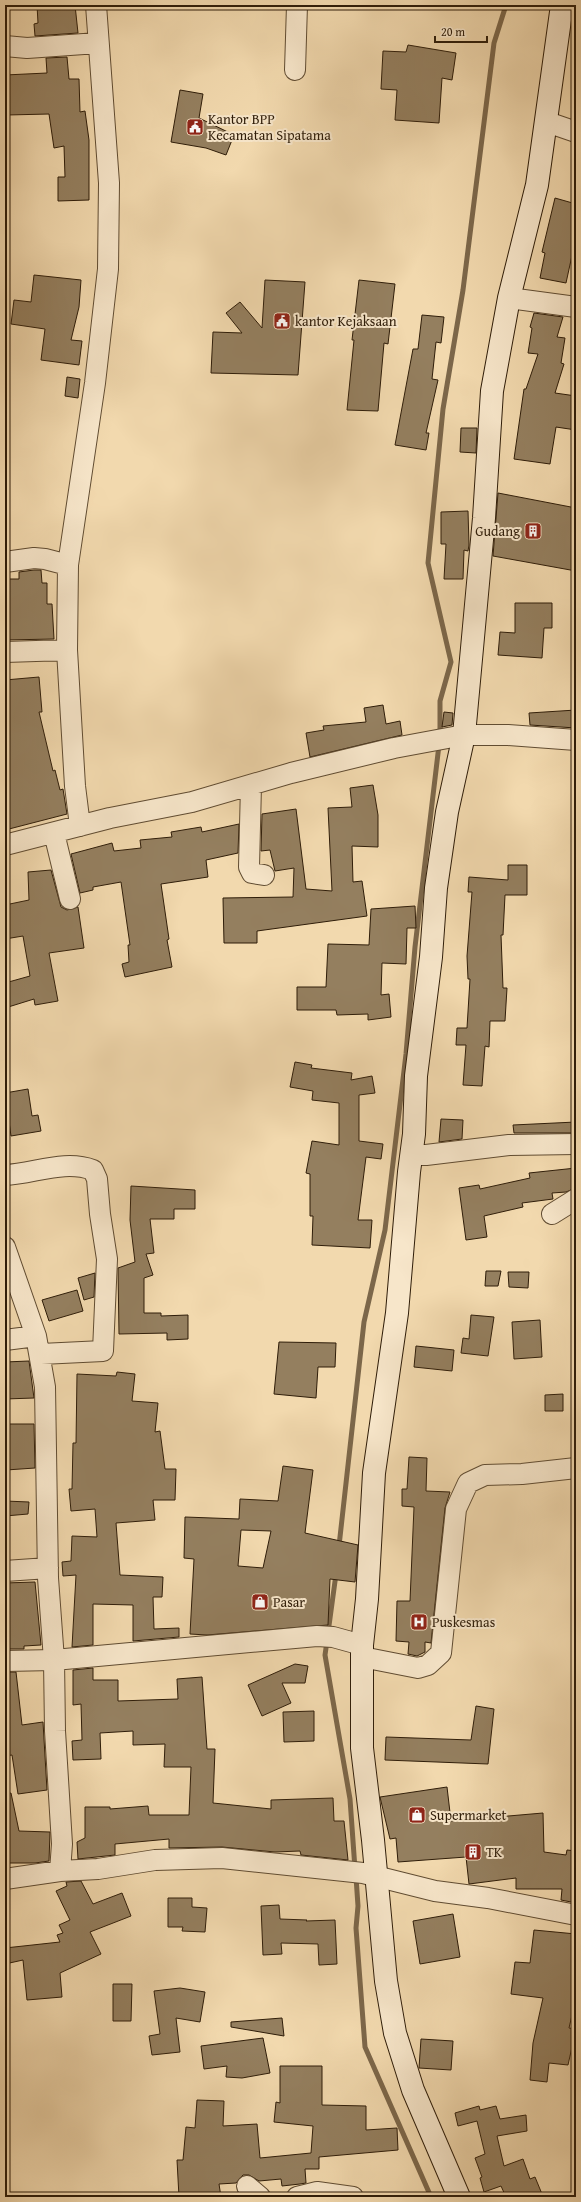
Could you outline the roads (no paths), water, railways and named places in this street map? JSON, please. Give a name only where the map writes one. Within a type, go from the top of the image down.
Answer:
[{"type":"street","points":[[80,826],[75,786],[67,650],[68,565],[95,383],[108,270],[110,183],[96,5]]},
{"type":"street","points":[[295,70],[297,5]]},
{"type":"street","points":[[459,2197],[413,2090],[395,2033],[386,1981],[361,1873],[362,1651],[367,1598],[374,1473],[398,1313],[414,1134],[416,1076],[431,957],[436,888],[457,737],[484,518],[492,391],[509,298],[528,228],[547,122],[562,5]]},
{"type":"street","points":[[5,46],[27,48],[98,43]]},
{"type":"street","points":[[547,122],[576,132]]},
{"type":"street","points":[[509,298],[576,307]]},
{"type":"street","points":[[5,562],[34,558],[45,559],[68,565]]},
{"type":"street","points":[[5,652],[67,650]]},
{"type":"street","points":[[5,845],[117,817],[192,802],[251,784],[394,748],[457,737],[508,735],[576,740]]},
{"type":"street","points":[[251,784],[249,867],[252,873],[264,875]]},
{"type":"street","points":[[54,833],[70,899]]},
{"type":"street","points":[[411,1155],[426,1155],[509,1145],[576,1144]]},
{"type":"street","points":[[5,1175],[65,1166],[84,1167],[93,1170],[97,1178],[107,1259],[103,1351],[5,1340]]},
{"type":"street","points":[[552,1214],[576,1199]]},
{"type":"street","points":[[5,1247],[39,1345],[47,1419],[48,1568],[54,1660],[55,1731],[62,1844],[60,1871]]},
{"type":"street","points":[[5,1661],[54,1660],[325,1637],[362,1651],[418,1668],[428,1666],[441,1654],[456,1509],[468,1483],[485,1475],[522,1474],[576,1468]]},
{"type":"street","points":[[5,1571],[48,1568]]},
{"type":"street","points":[[5,1879],[60,1871],[98,1869],[155,1860],[222,1858],[361,1873],[435,1891],[488,1898],[576,1915]]},
{"type":"street","points":[[297,2197],[316,2192],[353,2197]]},
{"type":"waterway","points":[[440,735],[440,701],[451,662],[428,563],[443,409],[463,290],[494,43],[506,5]]},
{"type":"waterway","points":[[339,1546],[364,1322],[385,1230],[406,1054],[415,947],[439,745]]},
{"type":"waterway","points":[[328,1633],[336,1574]]},
{"type":"waterway","points":[[327,1641],[325,1655],[350,1799],[355,1869]]},
{"type":"waterway","points":[[356,1877],[358,1906],[356,1928],[365,2047],[431,2197]]},
{"type":"place","name":"Kantor BPP Kecamatan Sipatama","points":[[195,127]]},
{"type":"place","name":"kantor Kejaksaan","points":[[282,321]]},
{"type":"place","name":"Gudang","points":[[533,531]]},
{"type":"place","name":"Pasar","points":[[260,1602]]},
{"type":"place","name":"Puskesmas","points":[[419,1622]]},
{"type":"place","name":"Supermarket","points":[[417,1815]]},
{"type":"place","name":"TK","points":[[473,1852]]}]
